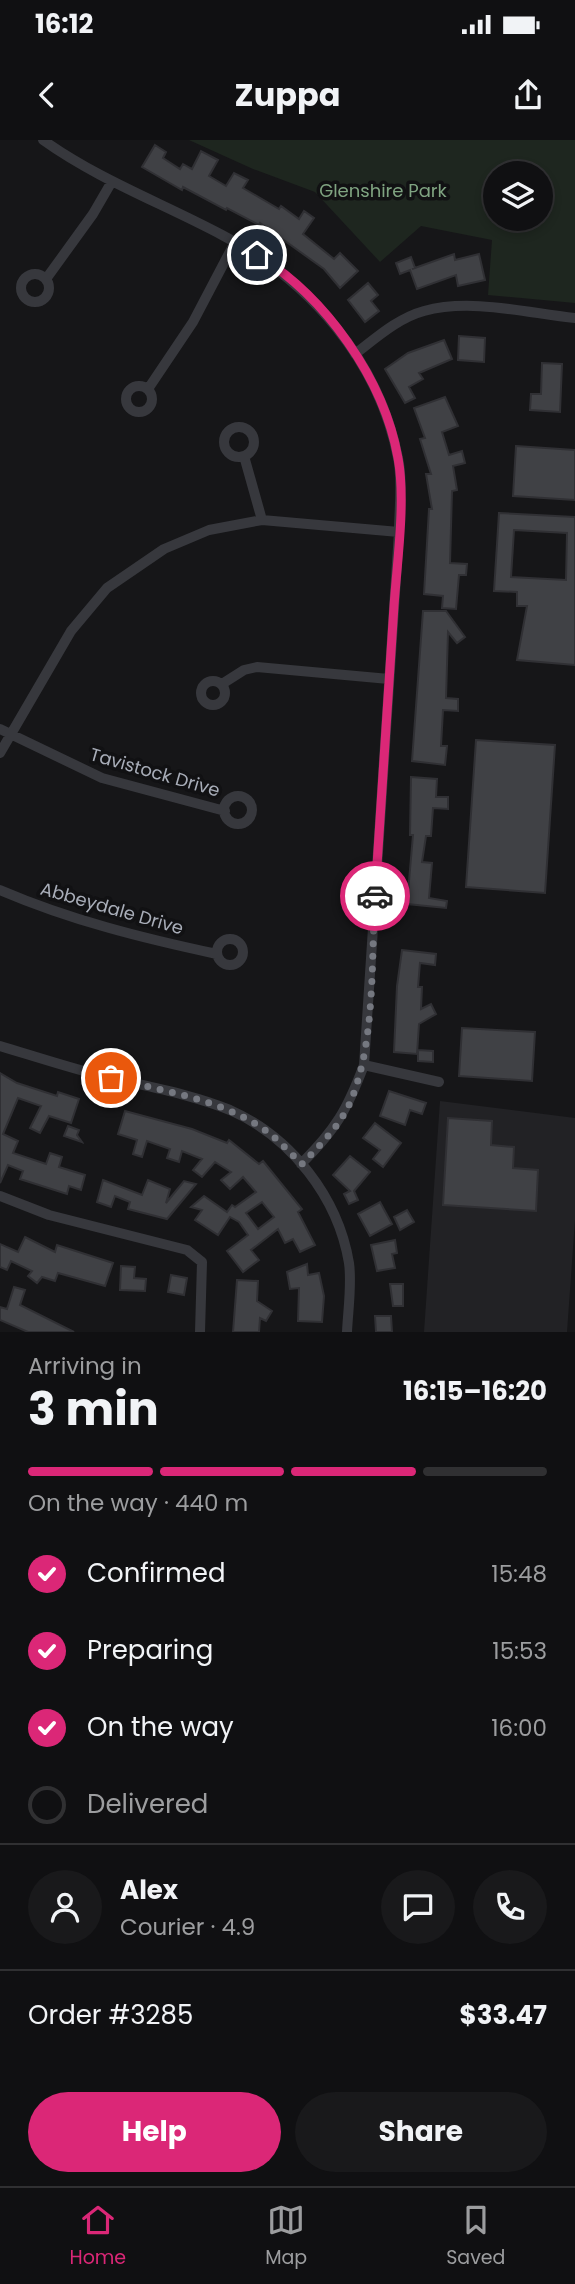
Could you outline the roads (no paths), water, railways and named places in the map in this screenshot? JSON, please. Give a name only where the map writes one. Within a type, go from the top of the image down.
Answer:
[{"type":"street","points":[[43,140],[111,183],[235,242],[279,268],[323,309],[355,354],[378,397],[398,458],[400,532],[364,1065],[348,1107],[330,1135],[302,1164]]},
{"type":"street","points":[[46,279],[93,214],[111,183]]},
{"type":"street","points":[[148,389],[193,323],[235,242]]},
{"type":"street","points":[[355,354],[389,328],[423,312],[457,306],[575,318]]},
{"type":"street","points":[[244,456],[261,520]]},
{"type":"street","points":[[0,753],[5,732],[71,631],[107,588],[164,549],[209,530],[261,520],[400,532]]},
{"type":"street","points":[[222,684],[244,670],[257,667],[390,679]]},
{"type":"street","name":"Tavistock Drive","points":[[5,732],[102,778],[225,811]]},
{"type":"street","name":"Abbeydale Drive","points":[[0,890],[52,912],[120,932],[216,954]]},
{"type":"street","points":[[0,1046],[88,1072],[201,1100],[232,1111],[267,1131],[302,1164],[326,1197],[349,1266],[347,1332]]},
{"type":"street","points":[[364,1065],[439,1082]]},
{"type":"street","points":[[0,1196],[49,1214],[187,1250],[202,1262],[200,1332]]},
{"type":"park label","name":"Glenshire Park","points":[[383,190]]}]
